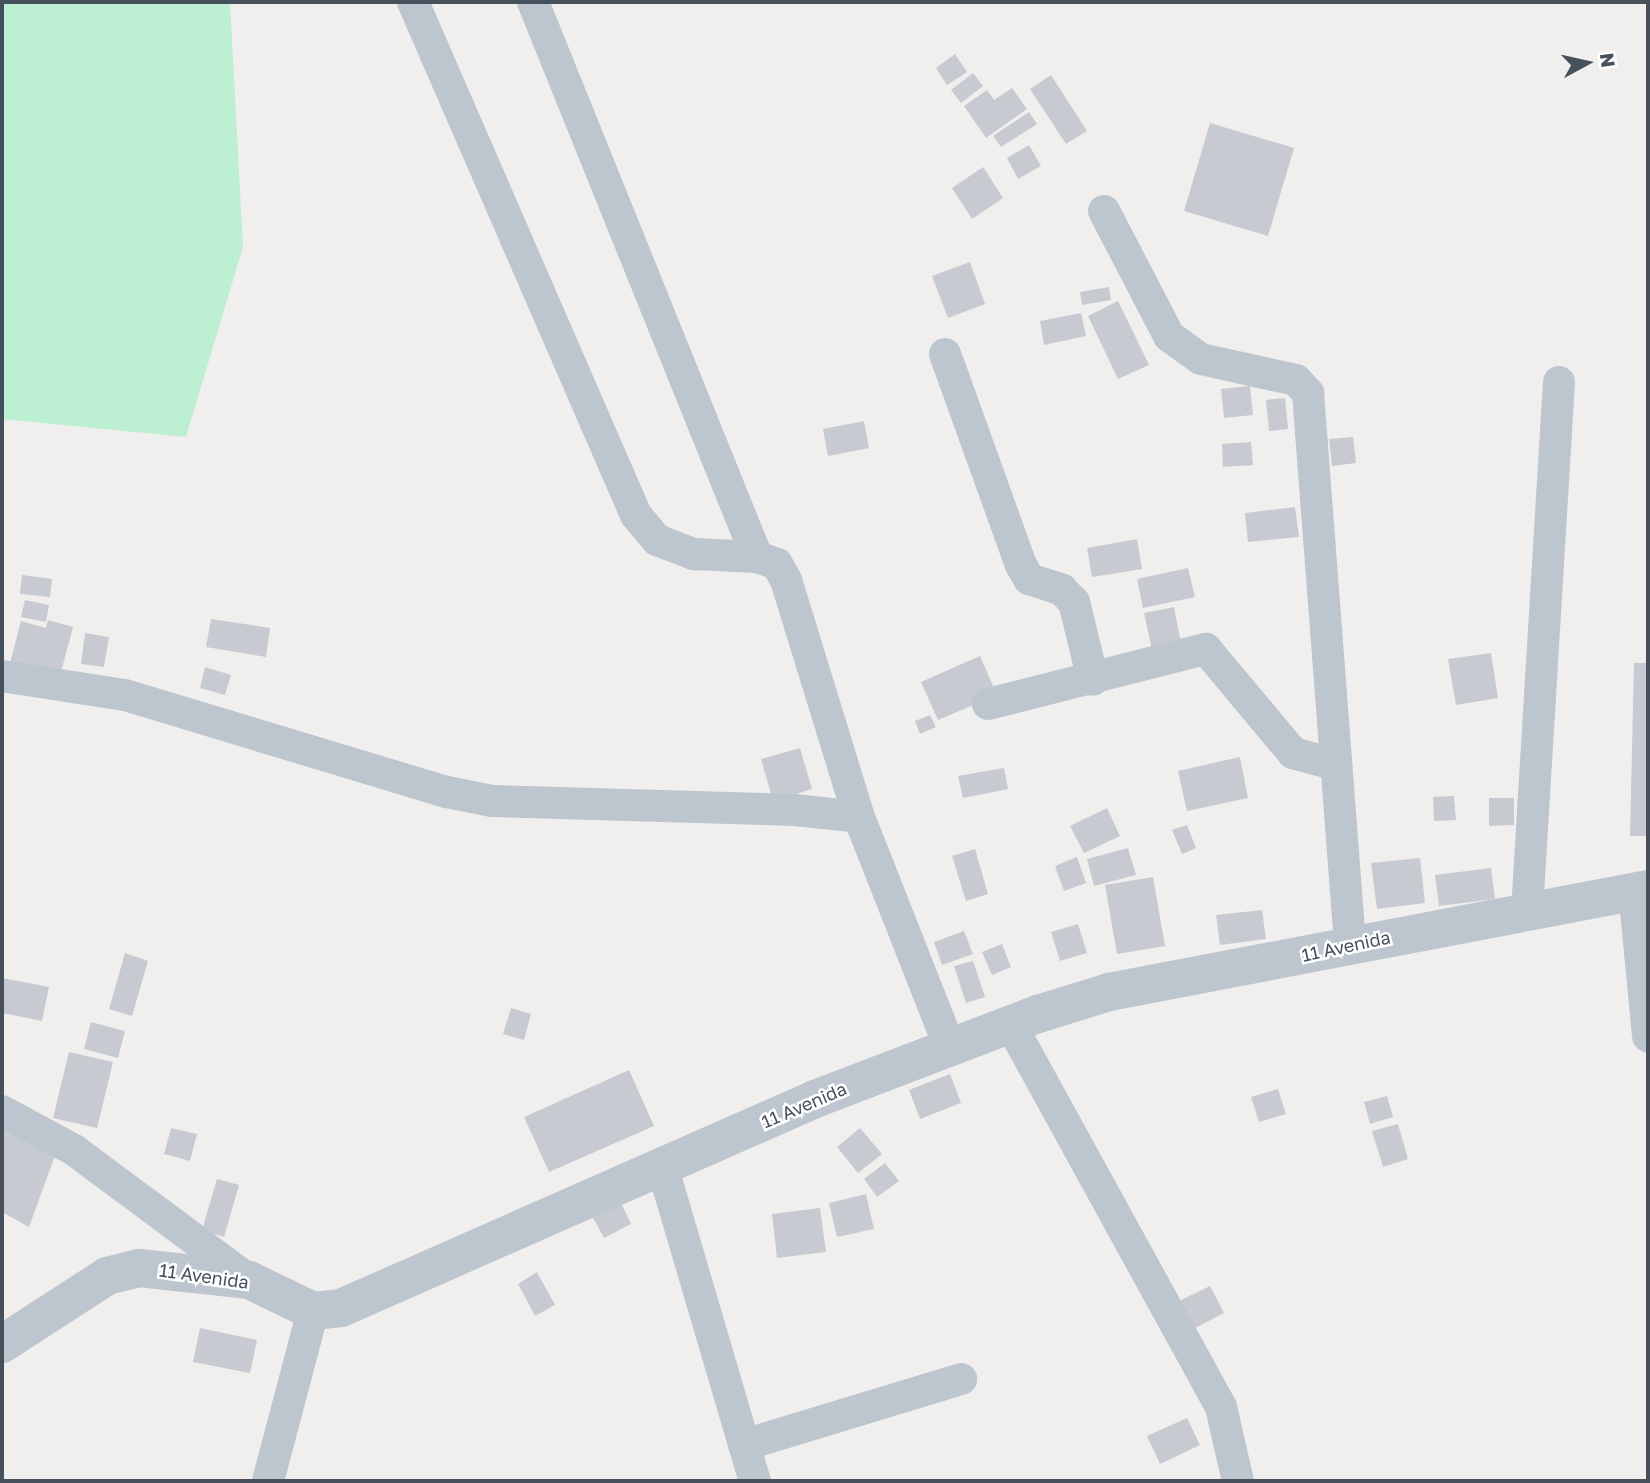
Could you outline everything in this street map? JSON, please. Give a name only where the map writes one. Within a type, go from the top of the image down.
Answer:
[{"type":"street","points":[[413,2],[635,515],[657,540],[694,554],[757,556],[777,564],[786,580],[859,817],[950,1048]]},
{"type":"street","points":[[533,2],[757,556]]},
{"type":"street","points":[[1104,211],[1169,335],[1201,359],[1296,380],[1308,393],[1333,764],[1350,944]]},
{"type":"street","points":[[945,354],[1021,565],[1029,579],[1062,590],[1074,602],[1093,680]]},
{"type":"street","points":[[1527,911],[1559,382]]},
{"type":"street","points":[[988,704],[1093,680],[1197,648],[1206,649],[1293,752],[1333,764]]},
{"type":"street","points":[[2,676],[125,695],[447,792],[492,802],[795,810],[859,817]]},
{"type":"street","points":[[1641,889],[1648,1036]]},
{"type":"street","name":"11 Avenida","points":[[2,1344],[107,1276],[128,1270],[175,1270],[249,1280],[313,1311],[363,1302],[815,1099],[1011,1025],[1109,992],[1186,981],[1350,944],[1641,889]]},
{"type":"street","points":[[1011,1025],[1221,1407],[1238,1481]]},
{"type":"street","points":[[2,1111],[74,1150],[249,1280]]},
{"type":"street","points":[[663,1169],[755,1481]]},
{"type":"street","points":[[268,1481],[313,1311]]},
{"type":"street","points":[[744,1445],[961,1379]]},
{"type":"green space","points":[[2,2],[230,2],[243,247],[186,437],[2,419]]},
{"type":"building","points":[[955,54],[967,72],[947,85],[936,68]]},
{"type":"building","points":[[973,73],[983,86],[961,103],[951,90]]},
{"type":"building","points":[[1051,75],[1087,131],[1066,144],[1030,89]]},
{"type":"building","points":[[1012,88],[1027,109],[986,138],[964,106],[987,90],[994,100]]},
{"type":"building","points":[[1029,112],[1037,124],[1001,147],[993,136]]},
{"type":"building","points":[[1210,123],[1294,148],[1268,236],[1184,211]]},
{"type":"building","points":[[1029,145],[1041,166],[1018,179],[1007,158]]},
{"type":"building","points":[[983,167],[1003,198],[972,219],[952,188]]},
{"type":"building","points":[[970,262],[985,304],[948,318],[932,276]]},
{"type":"building","points":[[1109,287],[1111,300],[1082,305],[1080,292]]},
{"type":"building","points":[[1118,301],[1149,365],[1118,379],[1088,316]]},
{"type":"building","points":[[1081,313],[1086,336],[1044,345],[1040,321]]},
{"type":"building","points":[[1250,386],[1253,415],[1224,418],[1221,389]]},
{"type":"building","points":[[1285,398],[1288,429],[1269,431],[1266,400]]},
{"type":"building","points":[[864,421],[869,448],[828,456],[823,429]]},
{"type":"building","points":[[1353,437],[1356,463],[1332,466],[1329,439]]},
{"type":"building","points":[[1251,442],[1253,465],[1223,467],[1222,444]]},
{"type":"building","points":[[1295,507],[1299,537],[1248,542],[1245,513]]},
{"type":"building","points":[[1137,539],[1142,569],[1092,577],[1087,548]]},
{"type":"building","points":[[1188,568],[1195,597],[1143,608],[1137,579]]},
{"type":"building","points":[[22,575],[52,579],[50,597],[20,594]]},
{"type":"building","points":[[25,600],[49,605],[46,622],[21,617]]},
{"type":"building","points":[[1174,607],[1182,648],[1153,654],[1144,613]]},
{"type":"building","points":[[211,619],[270,628],[266,657],[206,647]]},
{"type":"building","points":[[48,620],[73,627],[60,676],[10,663],[21,621],[46,628]]},
{"type":"building","points":[[85,633],[109,637],[104,667],[81,664]]},
{"type":"building","points":[[1491,653],[1498,698],[1456,705],[1448,659]]},
{"type":"building","points":[[980,656],[997,695],[938,720],[921,682]]},
{"type":"building","points":[[1634,663],[1648,663],[1648,836],[1630,836]]},
{"type":"building","points":[[205,667],[231,675],[225,695],[200,688]]},
{"type":"building","points":[[930,715],[936,727],[920,734],[915,721]]},
{"type":"building","points":[[800,748],[812,789],[773,801],[761,759]]},
{"type":"building","points":[[1240,757],[1248,798],[1187,811],[1178,771]]},
{"type":"building","points":[[1004,768],[1008,789],[963,798],[958,776]]},
{"type":"building","points":[[1454,796],[1456,820],[1434,821],[1433,797]]},
{"type":"building","points":[[1489,798],[1514,798],[1514,825],[1489,826]]},
{"type":"building","points":[[1107,808],[1120,836],[1084,853],[1070,826]]},
{"type":"building","points":[[1187,825],[1196,848],[1182,854],[1172,830]]},
{"type":"building","points":[[1128,848],[1136,875],[1094,886],[1087,859]]},
{"type":"building","points":[[975,849],[988,894],[966,901],[952,856]]},
{"type":"building","points":[[1077,857],[1086,883],[1064,891],[1055,866]]},
{"type":"building","points":[[1420,858],[1425,903],[1377,909],[1371,863]]},
{"type":"building","points":[[1491,868],[1495,899],[1439,906],[1435,875]]},
{"type":"building","points":[[1153,877],[1165,946],[1117,954],[1105,885]]},
{"type":"building","points":[[1262,910],[1266,939],[1220,945],[1216,915]]},
{"type":"building","points":[[1078,924],[1087,953],[1060,961],[1051,932]]},
{"type":"building","points":[[964,931],[973,954],[942,965],[934,942]]},
{"type":"building","points":[[1002,944],[1011,967],[992,975],[982,952]]},
{"type":"building","points":[[125,953],[148,961],[132,1016],[109,1009]]},
{"type":"building","points":[[973,961],[985,997],[966,1003],[954,966]]},
{"type":"building","points":[[2,978],[49,987],[42,1021],[2,1013]]},
{"type":"building","points":[[511,1008],[531,1014],[524,1040],[503,1034]]},
{"type":"building","points":[[91,1022],[125,1031],[118,1058],[84,1049]]},
{"type":"building","points":[[69,1052],[113,1062],[97,1128],[53,1118]]},
{"type":"building","points":[[629,1070],[654,1126],[549,1172],[524,1117]]},
{"type":"building","points":[[950,1074],[961,1103],[920,1119],[909,1090]]},
{"type":"building","points":[[1278,1089],[1286,1114],[1259,1122],[1251,1097]]},
{"type":"building","points":[[1387,1096],[1393,1117],[1370,1124],[1364,1102]]},
{"type":"building","points":[[1398,1124],[1408,1159],[1383,1167],[1372,1131]]},
{"type":"building","points":[[2,1125],[56,1153],[29,1227],[2,1212]]},
{"type":"building","points":[[171,1128],[197,1134],[190,1161],[164,1154]]},
{"type":"building","points":[[860,1128],[882,1154],[858,1173],[837,1147]]},
{"type":"building","points":[[885,1163],[899,1181],[877,1197],[864,1179]]},
{"type":"building","points":[[217,1179],[239,1185],[224,1237],[202,1230]]},
{"type":"building","points":[[866,1194],[874,1229],[837,1237],[829,1203]]},
{"type":"building","points":[[621,1203],[631,1224],[604,1238],[593,1218]]},
{"type":"building","points":[[820,1208],[826,1252],[777,1258],[772,1214]]},
{"type":"building","points":[[537,1272],[555,1305],[535,1316],[518,1284]]},
{"type":"building","points":[[1210,1286],[1224,1313],[1191,1330],[1177,1302]]},
{"type":"building","points":[[200,1328],[257,1340],[250,1373],[193,1362]]},
{"type":"building","points":[[1187,1418],[1200,1445],[1160,1464],[1147,1436]]}]
